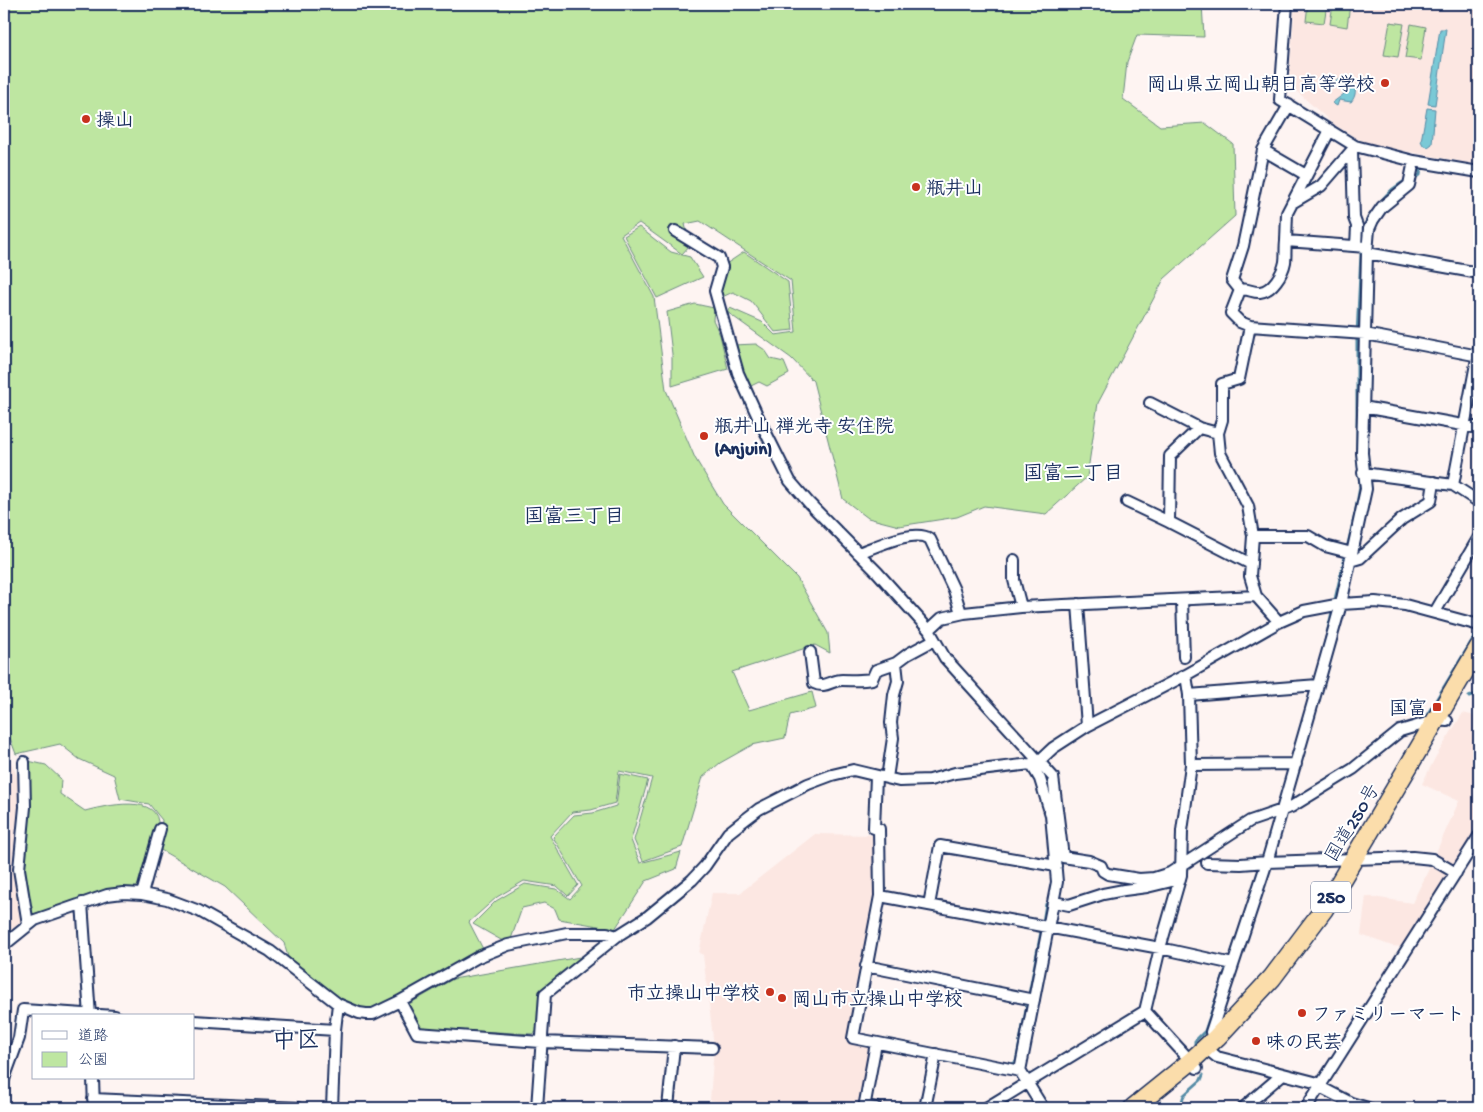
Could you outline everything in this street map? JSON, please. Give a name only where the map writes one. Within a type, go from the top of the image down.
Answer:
[{"type":"highway","name":"国道250号","points":[[1442,721],[1479,647]]},
{"type":"highway","name":"国道250号","points":[[1147,1108],[1217,1044],[1278,983],[1329,916],[1359,859],[1442,721],[1479,666]]},
{"type":"highway","name":"国道250号","points":[[1133,1108],[1194,1065]]},
{"type":"street","points":[[1288,4],[1280,100],[1330,130],[1354,148],[1479,172]]},
{"type":"street","points":[[1240,290],[1232,280],[1243,246],[1263,150],[1289,105]]},
{"type":"street","points":[[1240,290],[1244,289],[1256,293],[1269,289],[1284,263],[1287,213],[1330,130]]},
{"type":"street","points":[[1292,203],[1321,186],[1354,148]]},
{"type":"street","points":[[1354,148],[1354,218],[1363,248]]},
{"type":"street","points":[[1263,150],[1306,175]]},
{"type":"street","points":[[1368,1108],[1351,1103],[1321,1085],[1217,1057],[1217,1044],[1211,1032],[1230,963],[1279,811],[1337,604],[1366,490],[1362,453],[1363,407],[1360,334],[1363,248],[1373,220],[1382,207],[1411,177],[1414,161]]},
{"type":"street","points":[[675,231],[719,258],[722,266],[715,291],[738,373],[790,481],[928,630],[945,658],[1035,762],[1053,777],[1063,857],[1095,863],[1101,866],[1103,871],[1108,874],[1139,879],[1181,872]]},
{"type":"street","points":[[1286,241],[1363,248],[1479,273]]},
{"type":"street","points":[[1240,290],[1231,313],[1240,322],[1250,326],[1360,334],[1479,353],[1453,485]]},
{"type":"street","points":[[1250,326],[1239,379],[1222,384],[1222,420],[1218,433],[1220,453],[1248,506],[1252,536],[1250,576],[1256,596],[1279,622]]},
{"type":"street","points":[[1150,403],[1199,428],[1218,433]]},
{"type":"street","points":[[1363,407],[1479,428]]},
{"type":"street","points":[[1169,522],[1170,456],[1199,428]]},
{"type":"street","points":[[1363,473],[1453,485],[1479,502]]},
{"type":"street","points":[[1252,536],[1308,536],[1325,546],[1360,558],[1402,519],[1431,500],[1434,482]]},
{"type":"street","points":[[1127,502],[1251,564]]},
{"type":"street","points":[[858,553],[912,535],[925,536],[930,539],[954,590],[961,613]]},
{"type":"street","points":[[1435,612],[1479,537]]},
{"type":"street","points":[[1014,560],[1014,580],[1021,606]]},
{"type":"street","points":[[928,630],[942,618],[961,613],[1021,606],[1256,596]]},
{"type":"street","points":[[1182,600],[1184,657]]},
{"type":"street","points":[[537,1108],[545,994],[617,936],[647,917],[692,880],[705,866],[728,833],[759,809],[808,784],[853,770],[900,781],[930,780],[955,773],[1035,762],[1087,726],[1186,675],[1279,622],[1304,612],[1337,604],[1374,602],[1406,605],[1479,625]]},
{"type":"street","points":[[1078,604],[1087,726]]},
{"type":"street","points":[[810,652],[814,683],[820,686],[840,680],[861,681],[872,678],[876,670],[896,662],[934,640]]},
{"type":"street","points":[[896,662],[898,681],[894,695],[891,723],[893,738],[881,777],[874,828],[879,830],[880,896],[853,1038],[1020,1071]]},
{"type":"street","points":[[986,1108],[1144,1011],[1181,872],[1182,831],[1191,764],[1189,695],[1186,675]]},
{"type":"street","points":[[1189,695],[1315,685]]},
{"type":"street","points":[[1054,902],[1070,904],[1103,894],[1147,887],[1181,872],[1250,821],[1291,807],[1353,769],[1400,731],[1442,721]]},
{"type":"street","points":[[24,762],[25,807],[19,870],[28,924]]},
{"type":"street","points":[[1035,762],[1051,815],[1057,882],[1054,902],[1030,999],[1020,1071],[1043,1108]]},
{"type":"street","points":[[1191,764],[1292,764]]},
{"type":"street","points":[[142,894],[160,829]]},
{"type":"street","points":[[1306,1108],[1479,836]]},
{"type":"street","points":[[929,905],[940,846],[1056,866]]},
{"type":"street","points":[[1207,863],[1241,864],[1413,857],[1432,859],[1456,873]]},
{"type":"street","points":[[4,945],[34,920],[107,896],[123,893],[142,894],[168,899],[199,910],[270,951],[338,1004],[359,1013],[373,1014],[478,957],[508,945],[567,933],[607,933],[617,936]]},
{"type":"street","points":[[880,896],[1160,948],[1230,963]]},
{"type":"street","points":[[82,903],[90,1014]]},
{"type":"street","points":[[866,966],[1030,999]]},
{"type":"street","points":[[400,1001],[417,1033],[541,1042],[712,1048]]},
{"type":"street","points":[[332,1108],[338,1004]]},
{"type":"street","points":[[4,1079],[20,1038],[23,1010],[77,1014]]},
{"type":"street","points":[[1144,1011],[1194,1065]]},
{"type":"street","points":[[195,1021],[335,1030]]},
{"type":"street","points":[[876,1043],[864,1107],[876,1108]]},
{"type":"street","points":[[668,1108],[674,1046]]},
{"type":"street","points":[[925,1108],[936,1054]]},
{"type":"street","points":[[1243,1108],[1283,1074]]},
{"type":"street","points":[[93,1080],[94,1104],[298,1108]]},
{"type":"shaded area","name":"岡山県立岡山朝日高等学校","points":[[1295,4],[1479,4],[1479,165],[1373,145],[1356,138],[1332,123],[1292,87],[1289,78]]},
{"type":"shaded area","points":[[1463,713],[1479,717],[1479,828],[1452,867],[1434,857],[1459,801],[1422,784],[1435,758]]},
{"type":"shaded area","points":[[4,746],[20,783],[24,923],[4,941]]},
{"type":"shaded area","name":"岡山市立操山中学校","points":[[815,834],[875,835],[876,895],[848,1041],[870,1046],[873,1051],[861,1108],[770,1108],[710,1100],[714,1046],[703,955],[699,953],[712,893],[740,893]]},
{"type":"shaded area","points":[[1432,863],[1449,875],[1404,947],[1392,946],[1361,935],[1366,896],[1412,903]]},
{"type":"green space","points":[[4,4],[1202,4],[1204,37],[1137,35],[1127,62],[1123,99],[1160,126],[1205,123],[1233,144],[1235,216],[1164,279],[1098,403],[1087,477],[1046,514],[984,506],[957,517],[899,526],[868,518],[843,499],[813,381],[791,358],[727,312],[730,308],[762,322],[775,335],[796,332],[791,281],[700,221],[685,224],[690,245],[682,254],[639,223],[621,235],[654,297],[666,390],[695,458],[723,504],[797,578],[828,633],[830,653],[815,645],[732,672],[749,710],[812,692],[816,708],[790,715],[785,738],[752,745],[720,763],[703,777],[682,847],[643,861],[634,840],[652,778],[619,771],[615,803],[591,810],[572,812],[550,836],[578,885],[568,896],[557,886],[524,881],[497,897],[469,922],[483,949],[406,993],[374,1008],[366,1009],[343,1000],[308,975],[288,957],[284,943],[225,887],[159,849],[162,820],[149,804],[120,799],[114,775],[79,759],[60,744],[16,754],[4,722]]},
{"type":"green space","points":[[1308,4],[1327,4],[1324,23],[1306,21]]},
{"type":"green space","points":[[1333,4],[1350,4],[1347,27],[1330,24]]},
{"type":"green space","points":[[1390,22],[1404,24],[1398,57],[1384,55]]},
{"type":"green space","points":[[1411,24],[1426,27],[1421,60],[1405,58]]},
{"type":"green space","points":[[639,227],[671,252],[690,257],[703,277],[657,298],[624,236]]},
{"type":"green space","points":[[744,252],[788,282],[793,330],[775,332],[751,301],[733,292],[720,298],[720,283],[726,264]]},
{"type":"green space","points":[[695,304],[714,308],[713,320],[720,335],[728,369],[672,386],[672,354],[667,312]]},
{"type":"green space","points":[[756,344],[765,350],[771,359],[784,362],[789,374],[767,386],[759,382],[747,388],[733,345]]},
{"type":"green space","points":[[28,761],[46,765],[61,779],[60,794],[85,811],[105,806],[130,804],[142,805],[151,809],[157,817],[158,828],[141,891],[35,917],[28,912],[21,873]]},
{"type":"green space","points":[[620,774],[648,780],[631,840],[640,863],[681,852],[676,869],[646,881],[615,929],[559,919],[555,909],[544,903],[522,908],[511,939],[501,940],[473,924],[496,901],[525,884],[556,889],[570,899],[582,886],[553,837],[574,815],[593,813],[616,806]]},
{"type":"green space","points":[[586,956],[539,997],[539,1030],[533,1034],[424,1028],[416,1021],[410,1011],[409,1004],[453,979]]},
{"type":"water","points":[[1440,29],[1446,29],[1435,105],[1428,104]]},
{"type":"water","points":[[1338,79],[1352,83],[1355,92],[1351,102],[1339,100],[1337,106],[1332,103],[1344,94],[1341,86],[1335,81]]},
{"type":"water","points":[[1427,108],[1435,109],[1432,144],[1428,147],[1423,145],[1421,141]]},
{"type":"waterway","points":[[1412,178],[1420,175],[1421,168]]},
{"type":"waterway","points":[[1324,646],[1360,487],[1357,451],[1357,335],[1362,233],[1380,202],[1393,189],[1407,180]]},
{"type":"waterway","points":[[1424,720],[1479,629]]},
{"type":"waterway","points":[[1469,697],[1479,693]]},
{"type":"waterway","points":[[1195,1045],[1195,1041],[1205,1031],[1258,875],[1275,818]]},
{"type":"waterway","points":[[1043,922],[1046,904]]},
{"type":"waterway","points":[[1003,1063],[1012,1064],[1016,1062],[1041,932]]},
{"type":"waterway","points":[[1180,1108],[1184,1095],[1201,1080],[1203,1075]]},
{"type":"place","name":"岡山県立岡山朝日高等学校","points":[[1385,83]]},
{"type":"place","name":"操山","points":[[86,119]]},
{"type":"place","name":"瓶井山","points":[[916,187]]},
{"type":"place","name":"瓶井山 禅光寺 安住院 (Anjuin)","points":[[704,436]]},
{"type":"place","name":"国富","points":[[1437,707]]},
{"type":"place","name":"市立操山中学校","points":[[770,992]]},
{"type":"place","name":"岡山市立操山中学校","points":[[782,998]]},
{"type":"place","name":"ファミリーマート","points":[[1302,1013]]},
{"type":"place","name":"味の民芸","points":[[1256,1041]]},
{"type":"district","name":"国富二丁目","points":[[1073,472]]},
{"type":"district","name":"国富三丁目","points":[[574,515]]},
{"type":"district","name":"中区","points":[[296,1039]]}]
